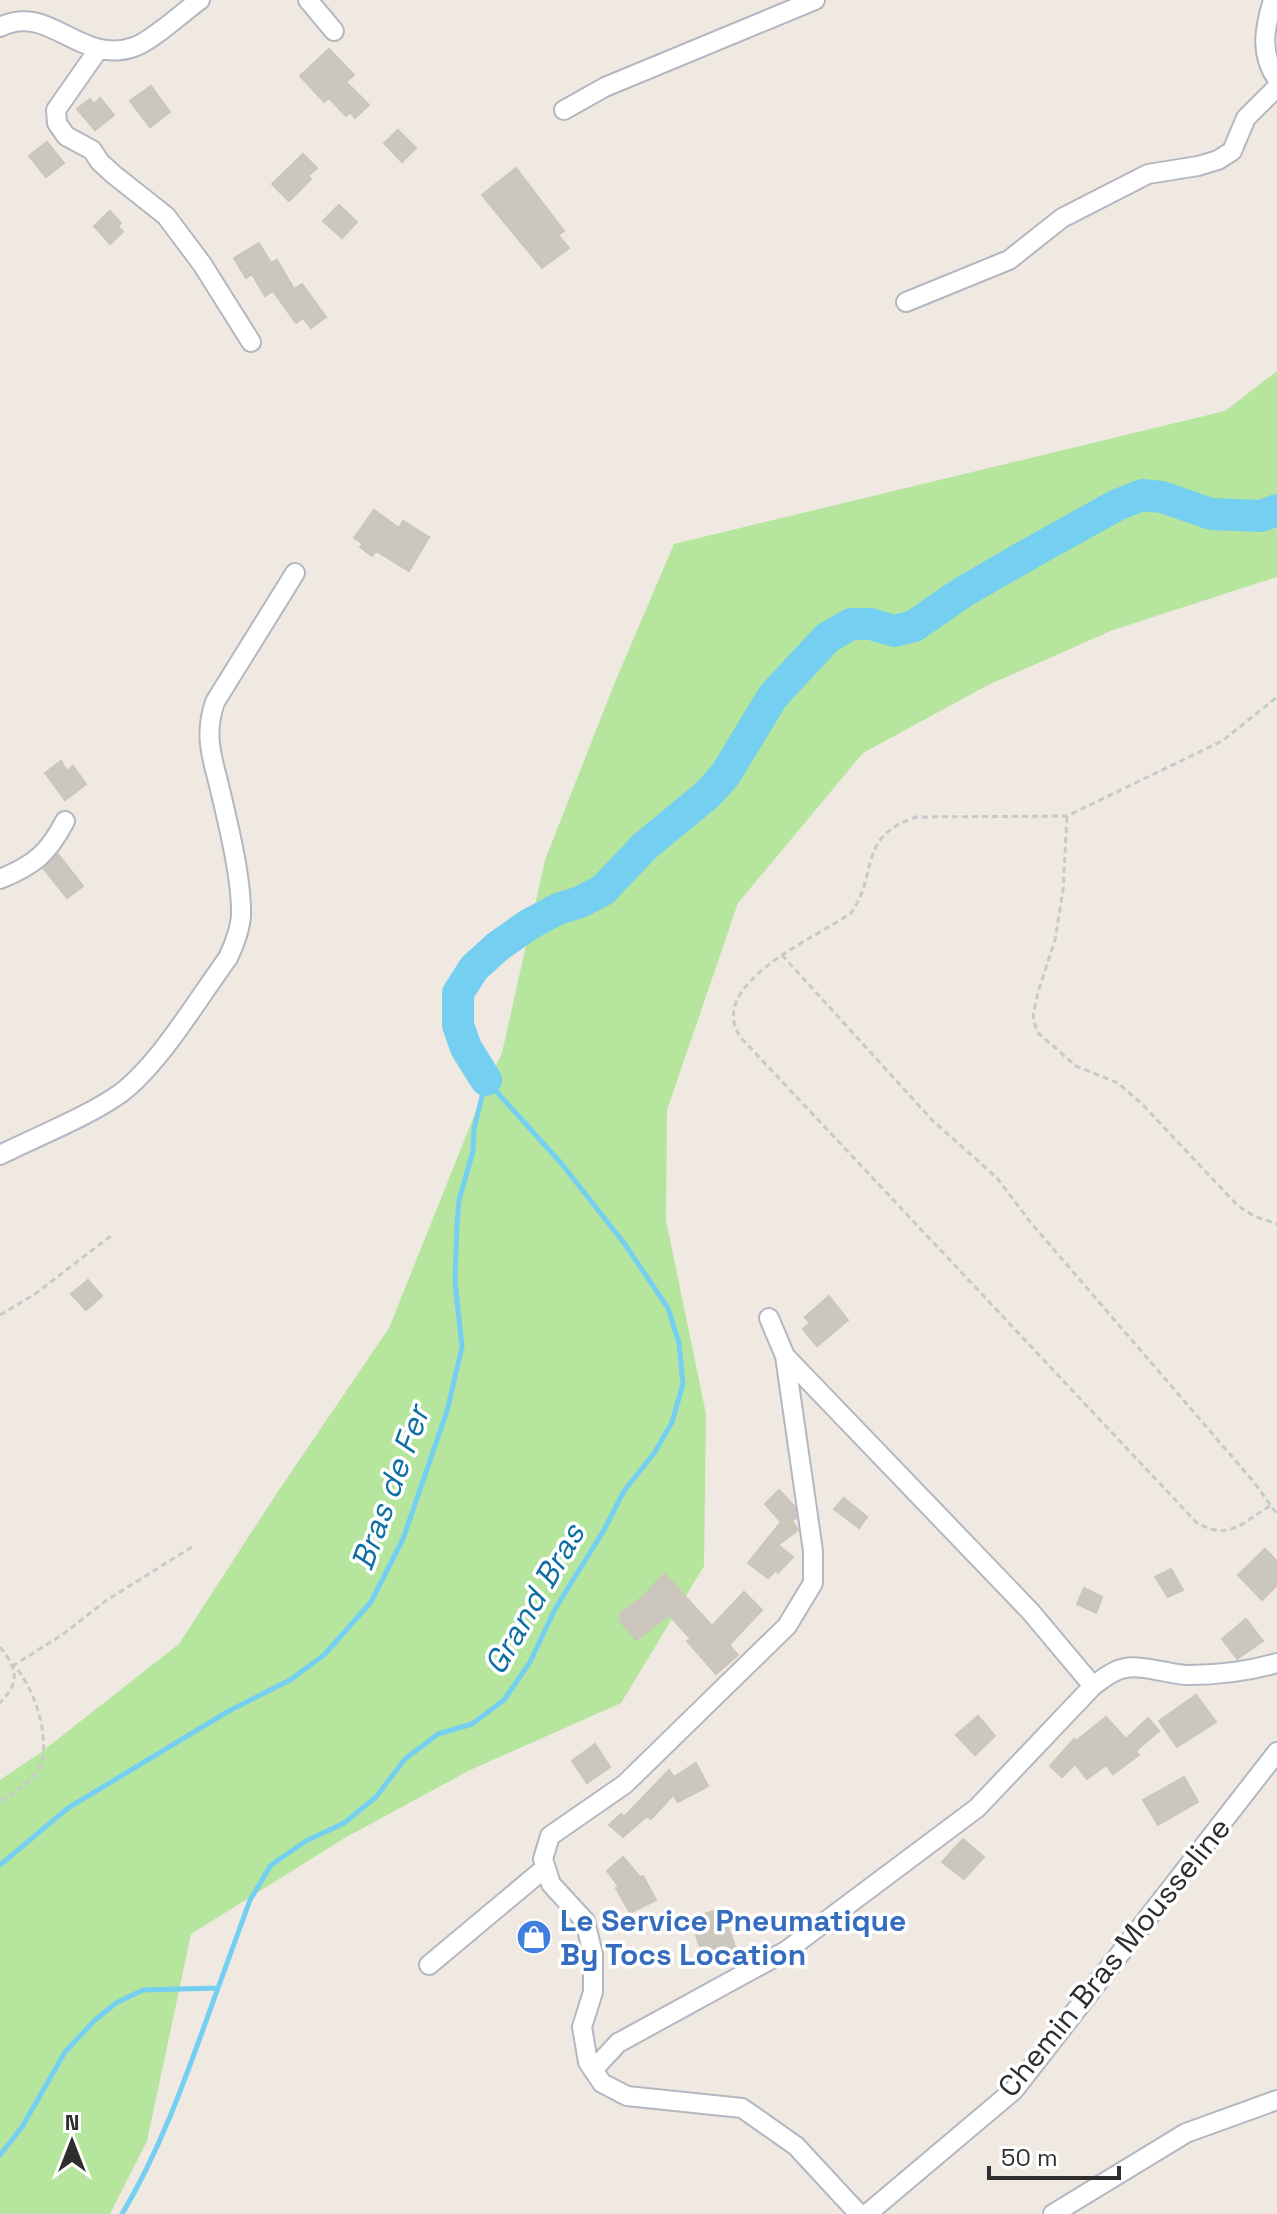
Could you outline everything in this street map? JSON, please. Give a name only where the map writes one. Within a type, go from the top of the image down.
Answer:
[{"type":"street","points":[[0,27],[7,23],[34,21],[98,50],[114,52],[138,46],[200,0]]},
{"type":"street","points":[[308,0],[334,31]]},
{"type":"street","points":[[564,110],[605,87],[815,0]]},
{"type":"street","points":[[1273,0],[1265,29],[1265,54],[1277,79]]},
{"type":"street","points":[[98,50],[56,110],[57,123],[66,136],[92,150],[106,168],[166,216],[251,342]]},
{"type":"street","points":[[906,302],[1009,260],[1062,218],[1148,174],[1218,160],[1232,151],[1246,118],[1277,87]]},
{"type":"street","points":[[0,1155],[109,1100],[142,1074],[228,958],[237,938],[241,917],[238,883],[209,750],[208,722],[215,702],[295,573]]},
{"type":"street","points":[[0,879],[40,857],[53,844],[65,821]]},
{"type":"street","points":[[769,1318],[785,1356],[813,1551],[813,1583],[787,1626],[625,1784],[550,1836],[543,1859],[551,1884],[585,1921],[593,1954],[593,1992],[582,2027],[588,2062],[602,2083],[627,2096],[742,2108],[796,2146],[859,2214]]},
{"type":"street","points":[[785,1356],[1030,1611],[1093,1686]]},
{"type":"street","points":[[593,2070],[618,2043],[786,1951],[977,1808],[1093,1686],[1116,1671],[1126,1668],[1186,1675],[1258,1669],[1277,1663]]},
{"type":"street","name":"Chemin Bras Mousseline","points":[[867,2214],[1014,2090],[1277,1752]]},
{"type":"street","points":[[429,1965],[545,1868]]},
{"type":"street","points":[[1053,2214],[1186,2133],[1277,2100]]},
{"type":"path","points":[[1270,1506],[1228,1531],[1219,1533],[1196,1522],[734,1028],[736,1004],[756,973],[851,913],[860,900],[870,860],[886,831],[896,824],[916,817],[1067,816],[1222,741],[1277,697]]},
{"type":"path","points":[[1067,816],[1063,890],[1055,940],[1033,1016],[1037,1032],[1076,1066],[1118,1083],[1143,1105],[1238,1206],[1277,1224]]},
{"type":"path","points":[[782,955],[933,1121],[997,1178],[1031,1223],[1253,1481],[1277,1514]]},
{"type":"path","points":[[0,1315],[35,1294],[112,1235]]},
{"type":"path","points":[[14,1665],[62,1635],[107,1600],[195,1545]]},
{"type":"path","points":[[0,1647],[32,1691],[43,1757],[39,1768],[14,1794],[0,1801]]},
{"type":"path","points":[[0,1703],[15,1681],[14,1665]]},
{"type":"green space","points":[[1277,371],[1277,577],[1113,630],[988,685],[863,753],[738,903],[667,1110],[666,1220],[706,1414],[704,1566],[621,1703],[468,1771],[343,1839],[191,1934],[147,2141],[110,2214],[0,2214],[0,1780],[40,1753],[179,1644],[389,1328],[502,1053],[545,860],[615,682],[674,544],[1225,411]]},
{"type":"building","points":[[329,49],[354,75],[346,82],[369,105],[355,118],[350,112],[346,116],[329,98],[324,102],[300,76]]},
{"type":"building","points":[[151,86],[170,112],[150,127],[130,101]]},
{"type":"building","points":[[100,98],[114,115],[95,130],[77,109],[90,99],[94,104]]},
{"type":"building","points":[[398,130],[416,148],[402,162],[384,143]]},
{"type":"building","points":[[47,142],[64,163],[46,177],[29,156]]},
{"type":"building","points":[[303,154],[317,168],[308,176],[311,179],[289,201],[272,184]]},
{"type":"building","points":[[516,168],[564,231],[558,235],[569,248],[542,268],[482,195]]},
{"type":"building","points":[[339,205],[357,222],[342,238],[323,221]]},
{"type":"building","points":[[110,211],[121,223],[118,226],[123,232],[110,244],[94,226]]},
{"type":"building","points":[[259,243],[271,263],[277,260],[294,289],[302,284],[326,317],[311,328],[303,318],[296,323],[273,291],[265,296],[252,274],[246,278],[234,258]]},
{"type":"building","points":[[374,510],[399,528],[403,521],[429,537],[409,571],[376,551],[372,556],[354,538]]},
{"type":"building","points":[[61,761],[67,771],[73,766],[86,784],[65,800],[45,773]]},
{"type":"building","points":[[58,854],[83,886],[67,898],[44,869]]},
{"type":"building","points":[[88,1280],[102,1296],[86,1310],[71,1294]]},
{"type":"building","points":[[829,1296],[848,1320],[817,1346],[803,1329],[810,1323],[805,1317]]},
{"type":"building","points":[[779,1490],[795,1507],[796,1518],[792,1521],[798,1530],[778,1545],[793,1557],[778,1573],[776,1570],[768,1578],[748,1563],[781,1522],[765,1504]]},
{"type":"building","points":[[844,1498],[867,1517],[859,1528],[834,1509]]},
{"type":"building","points":[[1265,1549],[1277,1561],[1277,1585],[1262,1600],[1238,1575]]},
{"type":"building","points":[[1171,1569],[1183,1590],[1168,1597],[1155,1577]]},
{"type":"building","points":[[665,1574],[712,1626],[744,1592],[762,1610],[729,1645],[738,1655],[716,1674],[669,1615],[636,1640],[621,1622],[620,1614],[650,1591]]},
{"type":"building","points":[[1084,1588],[1102,1597],[1096,1613],[1077,1604]]},
{"type":"building","points":[[1246,1619],[1263,1641],[1237,1659],[1222,1639]]},
{"type":"building","points":[[1196,1695],[1216,1722],[1177,1747],[1159,1721]]},
{"type":"building","points":[[978,1716],[995,1736],[975,1755],[956,1735]]},
{"type":"building","points":[[1106,1717],[1126,1739],[1148,1718],[1159,1731],[1136,1751],[1139,1755],[1113,1774],[1106,1765],[1087,1779],[1075,1764],[1062,1777],[1050,1766],[1074,1739],[1076,1741]]},
{"type":"building","points":[[595,1744],[610,1767],[587,1783],[572,1761]]},
{"type":"building","points":[[696,1763],[708,1786],[678,1802],[673,1795],[651,1819],[647,1816],[623,1837],[609,1825],[621,1814],[624,1817],[669,1770],[674,1777]]},
{"type":"building","points":[[1184,1777],[1198,1802],[1158,1825],[1143,1800]]},
{"type":"building","points":[[963,1839],[984,1857],[964,1879],[942,1862]]},
{"type":"building","points":[[623,1857],[640,1877],[643,1876],[656,1900],[630,1913],[616,1888],[619,1887],[607,1871]]},
{"type":"building","points":[[721,1908],[736,1949],[704,1960],[691,1919]]},
{"type":"waterway","points":[[486,1080],[466,1048],[458,1025],[458,993],[474,968],[528,925],[603,890],[645,846],[708,794],[725,775],[773,696],[827,638],[851,624],[871,624],[894,631],[914,626],[963,592],[1029,554],[1117,505],[1142,495],[1162,497],[1211,514],[1261,516],[1277,510]]},
{"type":"waterway","name":"Bras de Fer","points":[[0,1865],[68,1808],[227,1712],[290,1680],[324,1655],[371,1602],[403,1539],[447,1411],[462,1347],[455,1281],[459,1200],[473,1151],[474,1129],[486,1080]]},
{"type":"waterway","name":"Grand Bras","points":[[0,2155],[22,2127],[65,2052],[94,2021],[116,2003],[143,1990],[218,1988],[250,1900],[271,1865],[306,1841],[344,1823],[376,1797],[405,1759],[438,1734],[472,1724],[504,1700],[530,1662],[555,1609],[604,1530],[624,1491],[655,1452],[672,1422],[683,1384],[679,1343],[668,1308],[624,1243],[561,1163],[486,1080]]},
{"type":"waterway","points":[[122,2214],[163,2132],[218,1988]]},
{"type":"place","name":"Le Service Pneumatique By Tocs Location","points":[[534,1937]]}]
